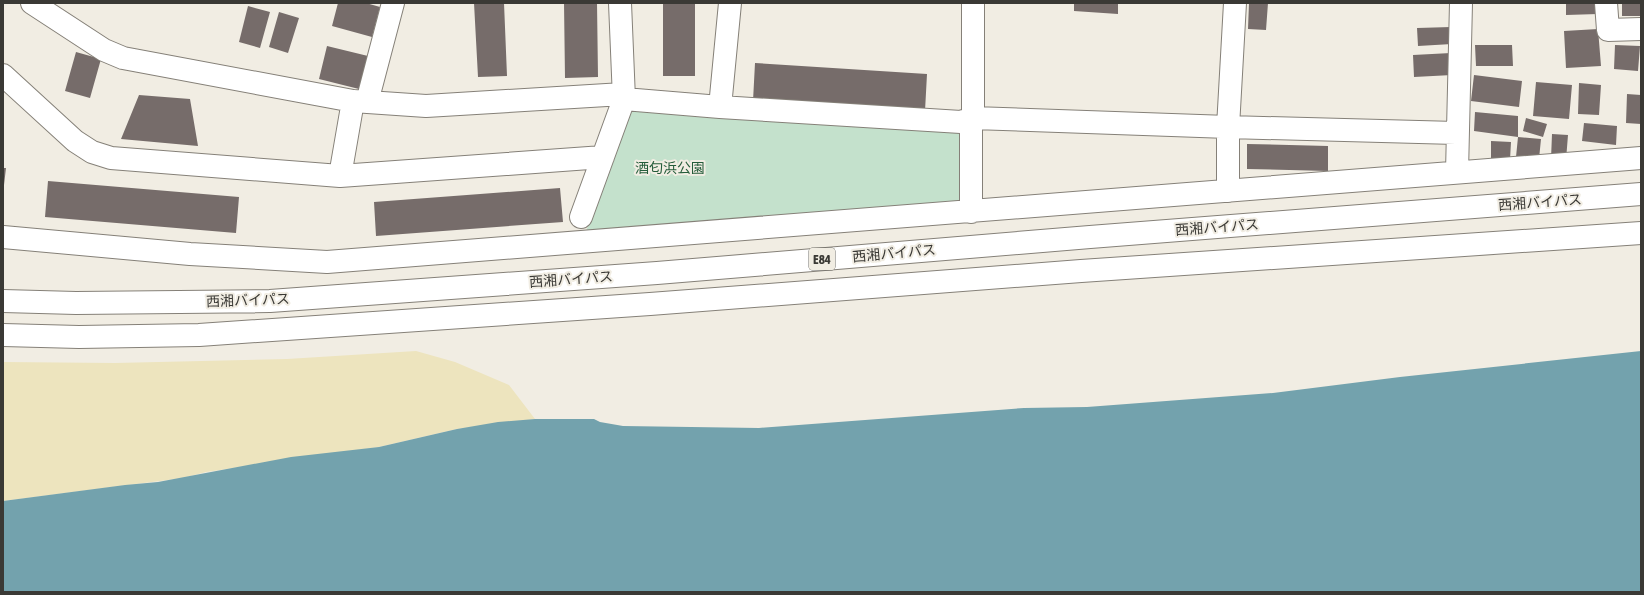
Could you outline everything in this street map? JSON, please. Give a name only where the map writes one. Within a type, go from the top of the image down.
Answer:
[{"type":"main road","points":[[32,3],[104,50],[123,58],[360,101],[426,106],[623,97],[720,107],[961,122],[974,118],[1456,133]]},
{"type":"main road","points":[[340,176],[360,101],[393,3]]},
{"type":"main road","points":[[581,217],[603,158],[623,97],[620,3]]},
{"type":"main road","points":[[720,107],[730,3]]},
{"type":"main road","points":[[971,212],[970,127],[974,118],[973,3]]},
{"type":"main road","points":[[1228,191],[1228,127],[1235,3]]},
{"type":"main road","points":[[1456,172],[1461,3]]},
{"type":"main road","points":[[1606,3],[1608,30],[1641,29]]},
{"type":"main road","points":[[3,75],[75,141],[92,152],[111,158],[340,176],[603,158]]},
{"type":"main road","points":[[3,237],[190,254],[327,262],[971,212],[1456,172],[1639,155]]},
{"type":"main road","name":"西湘バイパス","points":[[3,301],[76,303],[270,301],[657,273],[1090,237],[1641,194]]},
{"type":"main road","name":"E84","points":[[3,334],[79,337],[199,335],[650,304],[1080,271],[1641,233]]},
{"type":"green space","name":"酒匂浜公園","points":[[631,109],[963,131],[964,204],[586,231]]},
{"type":"sand","points":[[416,351],[455,362],[509,385],[535,419],[457,429],[379,447],[206,472],[183,478],[3,501],[3,362],[115,363],[287,359]]},
{"type":"water","points":[[1641,351],[1641,592],[3,592],[3,501],[158,482],[291,457],[379,447],[457,429],[498,422],[535,419],[594,419],[600,422],[623,426],[759,428],[1024,408],[1087,407],[1273,393],[1400,377]]},
{"type":"building","points":[[338,3],[366,3],[380,7],[372,37],[332,26]]},
{"type":"building","points":[[474,3],[504,3],[507,76],[478,77]]},
{"type":"building","points":[[564,3],[597,3],[598,77],[565,78]]},
{"type":"building","points":[[663,3],[695,3],[695,76],[663,76]]},
{"type":"building","points":[[1074,3],[1118,3],[1118,14],[1074,11]]},
{"type":"building","points":[[1249,3],[1268,3],[1266,30],[1248,29]]},
{"type":"building","points":[[1566,3],[1597,3],[1598,14],[1566,15]]},
{"type":"building","points":[[1622,3],[1641,3],[1641,16],[1622,16]]},
{"type":"building","points":[[248,6],[270,12],[260,48],[239,42]]},
{"type":"building","points":[[279,12],[299,18],[288,53],[269,47]]},
{"type":"building","points":[[1451,27],[1452,44],[1418,46],[1417,28]]},
{"type":"building","points":[[1598,29],[1601,66],[1566,68],[1564,31]]},
{"type":"building","points":[[1475,45],[1512,45],[1513,66],[1476,66]]},
{"type":"building","points":[[1615,45],[1640,46],[1638,71],[1614,69]]},
{"type":"building","points":[[327,46],[368,56],[359,89],[319,79]]},
{"type":"building","points":[[76,52],[101,59],[90,98],[65,91]]},
{"type":"building","points":[[1451,53],[1452,75],[1414,77],[1413,55]]},
{"type":"building","points":[[755,63],[927,74],[925,111],[753,101]]},
{"type":"building","points":[[1474,75],[1522,81],[1519,107],[1471,101]]},
{"type":"building","points":[[1536,82],[1572,85],[1569,119],[1533,116]]},
{"type":"building","points":[[1579,83],[1601,85],[1599,115],[1578,114]]},
{"type":"building","points":[[1627,94],[1641,95],[1641,124],[1626,123]]},
{"type":"building","points":[[139,95],[190,99],[198,146],[121,139]]},
{"type":"building","points":[[1475,112],[1518,116],[1518,137],[1474,131]]},
{"type":"building","points":[[1526,118],[1547,124],[1543,137],[1523,131]]},
{"type":"building","points":[[1584,123],[1617,126],[1616,145],[1582,141]]},
{"type":"building","points":[[1552,134],[1568,135],[1566,160],[1551,159]]},
{"type":"building","points":[[1518,137],[1541,139],[1539,159],[1516,157]]},
{"type":"building","points":[[1491,141],[1511,142],[1510,160],[1491,159]]},
{"type":"building","points":[[1247,144],[1328,146],[1328,171],[1247,169]]},
{"type":"building","points":[[3,168],[6,168],[4,185],[3,185]]},
{"type":"building","points":[[48,181],[239,197],[236,233],[45,217]]},
{"type":"building","points":[[560,188],[563,222],[376,236],[374,202]]}]
